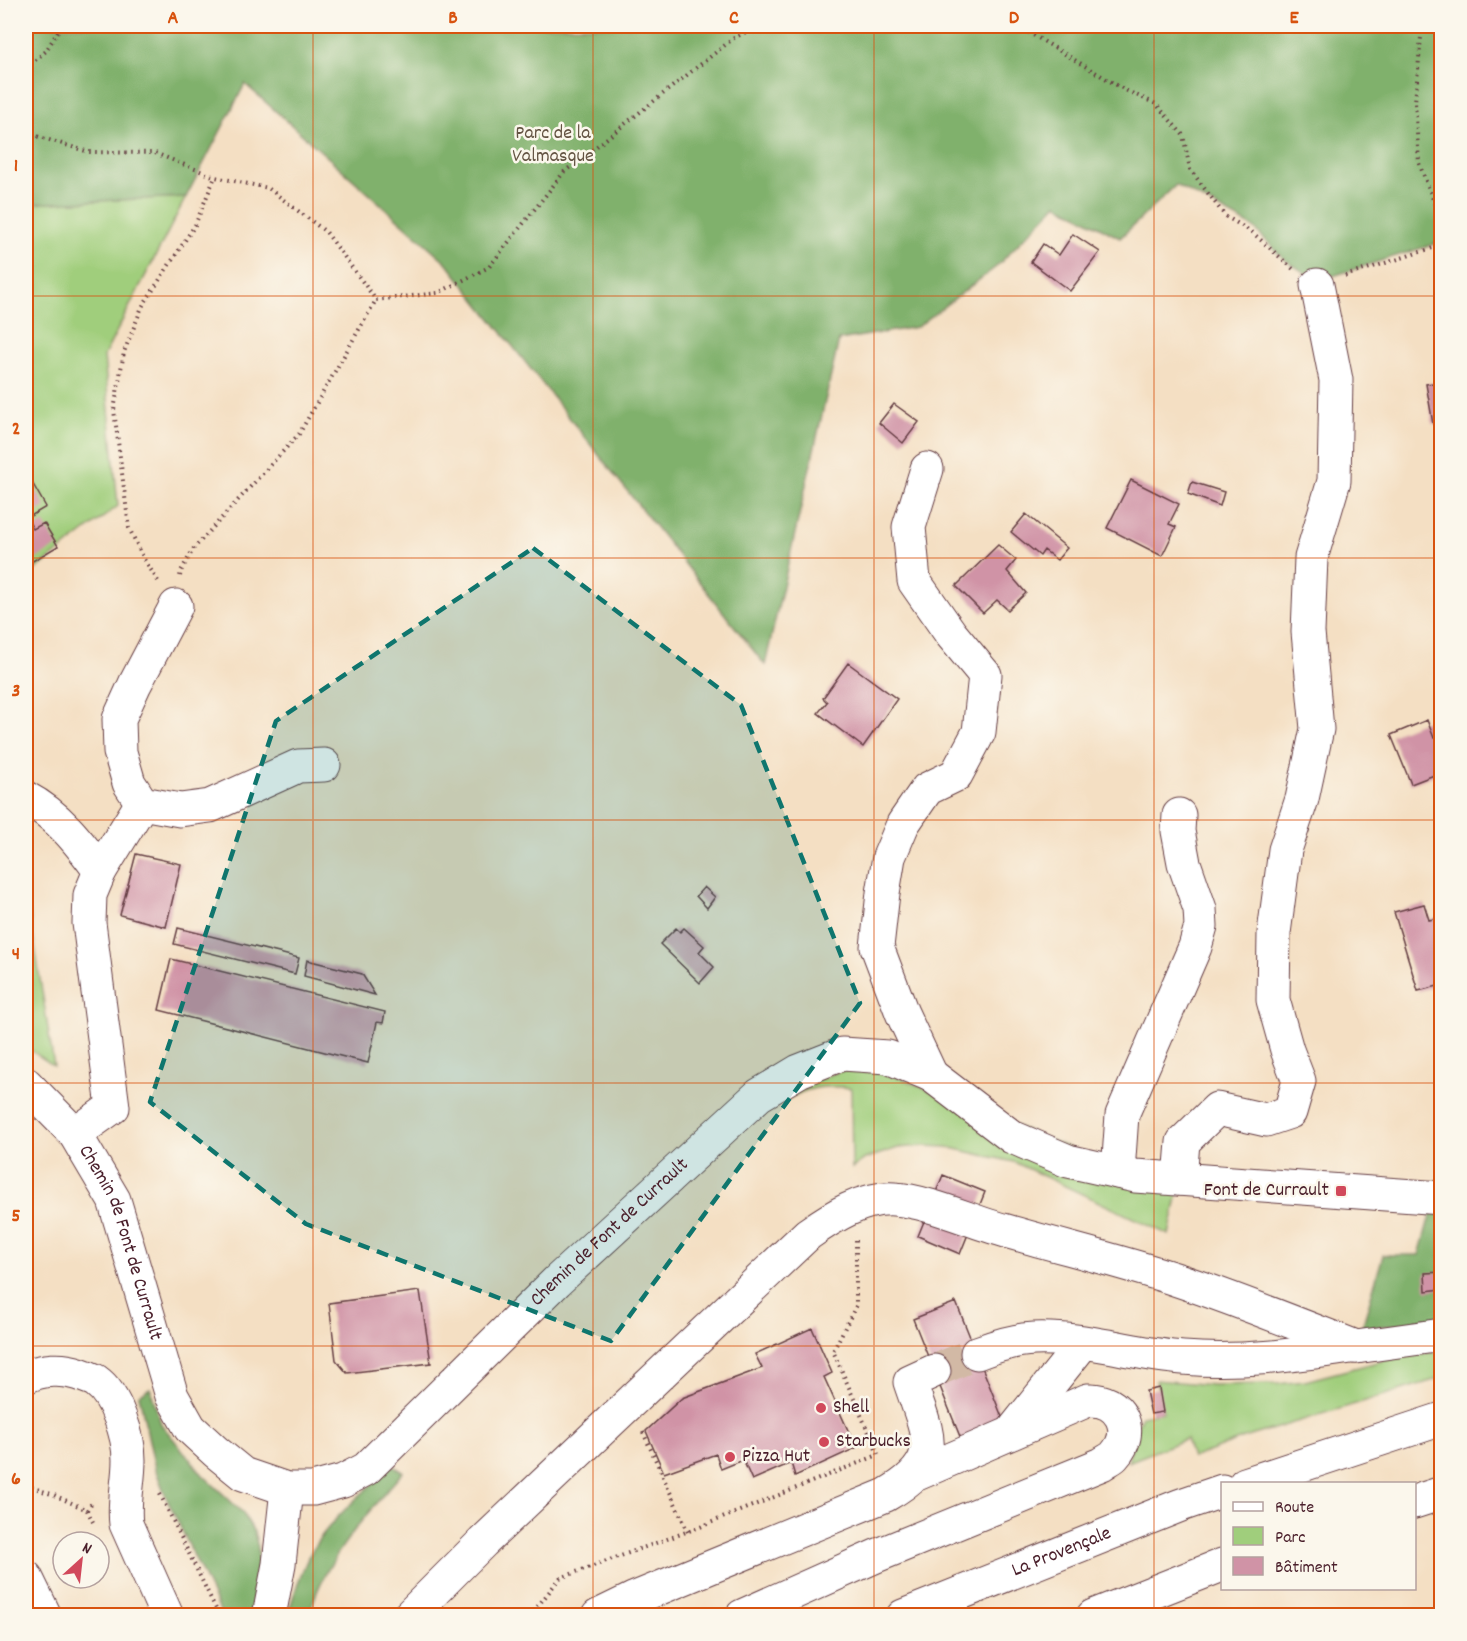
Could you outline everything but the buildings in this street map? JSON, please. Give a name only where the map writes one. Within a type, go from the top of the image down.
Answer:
[{"type":"main road","points":[[1180,1179],[1183,1142],[1217,1109],[1266,1120],[1290,1112],[1299,1082],[1273,1000],[1275,933],[1285,850],[1302,799],[1317,729],[1308,632],[1311,558],[1334,481],[1336,380],[1317,285]]},
{"type":"main road","points":[[927,469],[909,527],[914,581],[951,634],[985,675],[979,732],[956,775],[927,789],[903,824],[889,857],[883,892],[877,947],[902,1013],[931,1076]]},
{"type":"main road","points":[[176,606],[119,719],[120,752],[129,783],[142,803],[180,810],[210,806],[298,766],[324,765]]},
{"type":"main road","points":[[26,798],[44,808],[74,836],[100,871]]},
{"type":"main road","points":[[75,1134],[112,1107],[89,923],[90,895],[100,871],[142,803]]},
{"type":"main road","points":[[1118,1172],[1122,1115],[1195,947],[1201,926],[1200,909],[1184,863],[1178,831],[1179,815]]},
{"type":"main road","name":"Chemin de Font de Currault","points":[[26,1084],[75,1134],[114,1200],[172,1396],[190,1428],[243,1474],[286,1489],[313,1489],[343,1481],[366,1469],[557,1281],[759,1095],[799,1071],[842,1054],[888,1056],[931,1076],[1012,1137],[1068,1161],[1135,1176],[1442,1198]]},
{"type":"main road","points":[[409,1616],[543,1484],[808,1234],[856,1206],[873,1201],[893,1199],[916,1202],[973,1222],[1177,1280],[1356,1347]]},
{"type":"main road","points":[[976,1353],[1004,1343],[1034,1339],[1083,1343],[1182,1358],[1233,1360],[1442,1335]]},
{"type":"main road","points":[[1012,1432],[1083,1343]]},
{"type":"main road","points":[[26,1377],[57,1369],[77,1373],[97,1382],[108,1394],[126,1437],[129,1458],[124,1508],[126,1524],[167,1616]]},
{"type":"main road","points":[[916,1474],[928,1449],[927,1434],[910,1382],[934,1371]]},
{"type":"main road","points":[[598,1616],[633,1599],[886,1495],[902,1486],[916,1474],[1088,1400],[1100,1399],[1112,1405],[1120,1415],[1124,1424],[1124,1435],[1113,1456],[1102,1464],[876,1556],[742,1616]]},
{"type":"main road","points":[[1251,1482],[1442,1419]]},
{"type":"main road","points":[[270,1616],[279,1564],[286,1489]]},
{"type":"main road","name":"La Provençale","points":[[903,1616],[1170,1509],[1221,1491]]},
{"type":"main road","points":[[1416,1501],[1442,1493]]},
{"type":"main road","points":[[1093,1616],[1221,1566]]},
{"type":"main road","points":[[26,1577],[45,1616]]},
{"type":"path","points":[[26,68],[46,51],[61,26]]},
{"type":"path","points":[[376,300],[438,293],[489,267],[564,172],[734,38],[758,26]]},
{"type":"path","points":[[1018,26],[1125,90],[1156,104],[1183,135],[1190,169],[1225,216],[1252,232],[1285,264],[1317,285],[1442,245]]},
{"type":"path","points":[[1422,26],[1415,102],[1419,163],[1442,224]]},
{"type":"path","points":[[26,133],[89,152],[155,153],[215,177],[268,188],[326,232],[376,300]]},
{"type":"path","points":[[176,606],[144,559],[129,528],[114,410],[124,352],[142,307],[195,225],[215,177]]},
{"type":"path","points":[[176,606],[181,571],[194,548],[299,434],[376,300]]},
{"type":"path","points":[[856,1206],[856,1306],[834,1351],[878,1454]]},
{"type":"path","points":[[642,1430],[688,1532]]},
{"type":"highlighted area","points":[[533,548],[741,705],[860,1003],[611,1341],[306,1224],[150,1102],[276,721]]},
{"type":"green space","name":"Parc de la Valmasque","points":[[26,26],[1441,26],[1441,242],[1317,281],[1284,259],[1253,227],[1176,185],[1120,238],[1057,204],[996,267],[917,327],[839,340],[765,665],[446,262],[245,84],[186,197],[26,204]]},
{"type":"green space","points":[[186,197],[104,356],[118,506],[26,577],[26,204]]},
{"type":"green space","points":[[26,891],[54,1066],[26,1047]]},
{"type":"green space","points":[[864,1063],[1178,1193],[1169,1235],[1014,1162],[947,1147],[898,1148],[865,1159],[852,1168],[851,1088],[826,1087],[807,1090],[767,1110],[789,1089]]},
{"type":"green space","points":[[1431,1212],[1441,1212],[1441,1321],[1362,1328],[1383,1255],[1419,1255]]},
{"type":"green space","points":[[1441,1351],[1441,1378],[1244,1438],[1192,1458],[1186,1439],[1128,1462],[1142,1416],[1163,1412],[1156,1380],[1213,1385],[1277,1384],[1305,1381],[1393,1358]]},
{"type":"green space","points":[[150,1388],[161,1424],[203,1475],[243,1513],[254,1532],[258,1547],[258,1570],[251,1615],[222,1615],[166,1497],[155,1468],[139,1395]]},
{"type":"green space","points":[[392,1465],[403,1472],[361,1522],[336,1557],[316,1595],[309,1615],[287,1616],[304,1566],[320,1538],[345,1509]]},
{"type":"tunnel","points":[[934,1371],[977,1353]]},
{"type":"place","name":"Font de Currault","points":[[1341,1191]]},
{"type":"place","name":"Shell","points":[[821,1408]]},
{"type":"place","name":"Starbucks","points":[[824,1442]]},
{"type":"place","name":"Pizza Hut","points":[[730,1457]]}]
